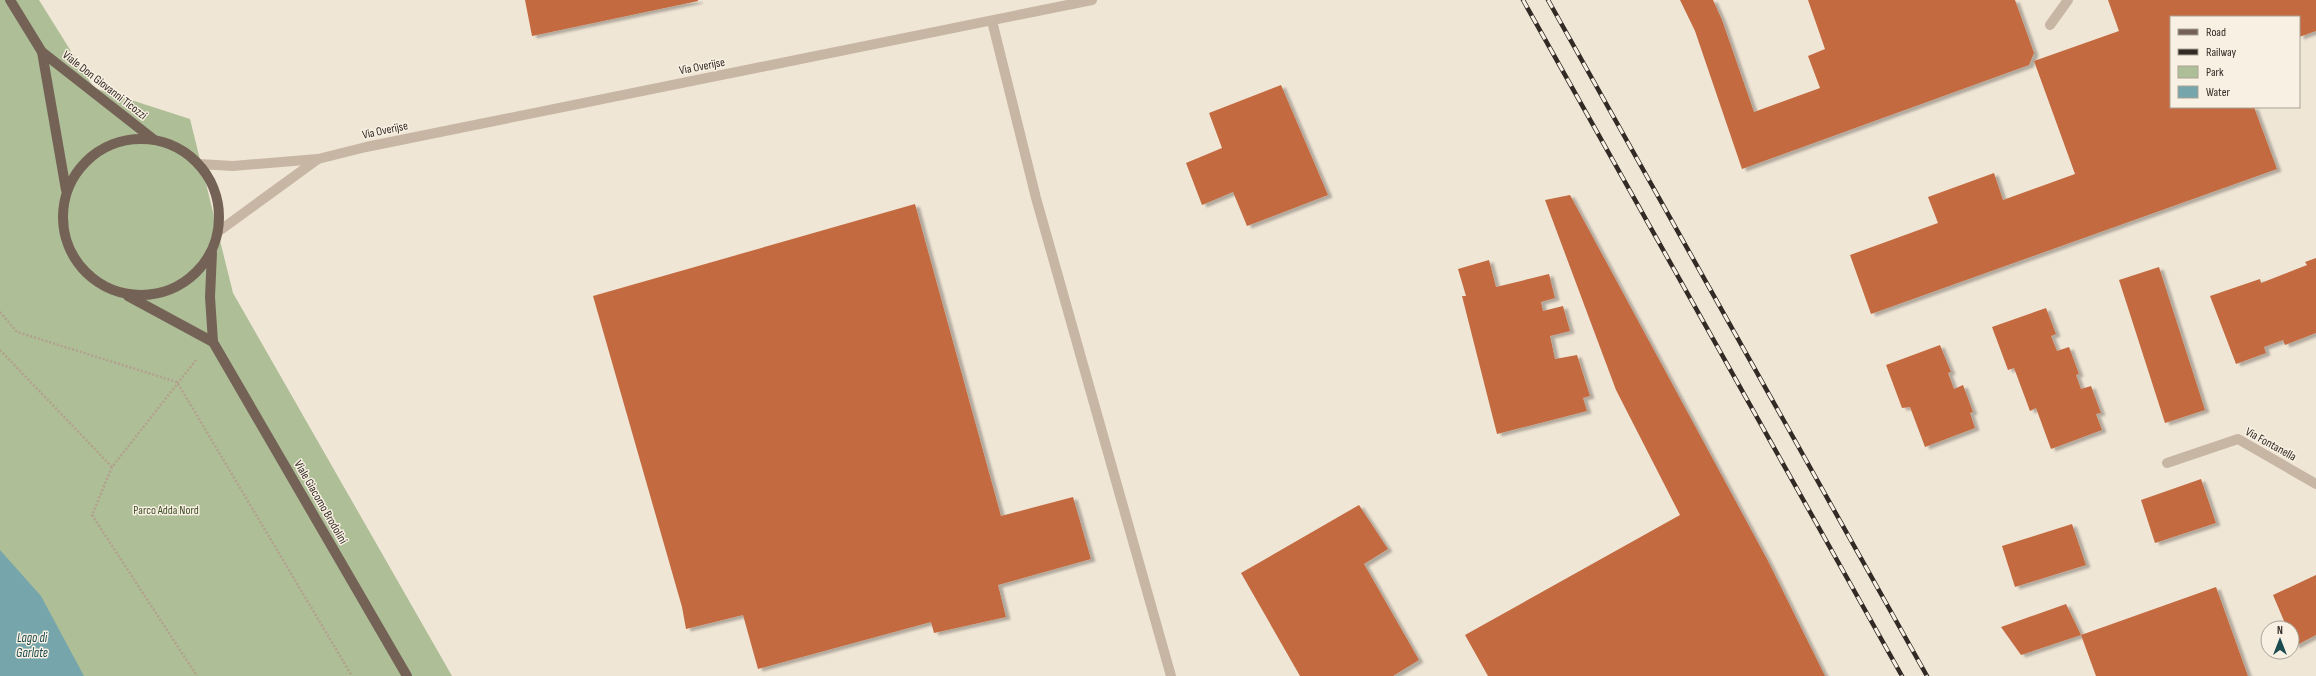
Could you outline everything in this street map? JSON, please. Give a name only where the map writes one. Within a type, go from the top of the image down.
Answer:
[{"type":"main road","name":"Viale Don Giovanni Ticozzi","points":[[10,0],[42,52],[153,139]]},
{"type":"main road","name":"Viale Don Giovanni Ticozzi","points":[[42,52],[66,190]]},
{"type":"main road","points":[[127,295],[154,295],[180,286],[198,272],[212,253],[219,231],[220,208],[213,185],[199,164],[178,148],[153,139],[127,140],[102,149],[80,166],[66,190],[62,217],[66,244],[80,268],[101,286],[127,295],[212,342]]},
{"type":"main road","name":"Viale Giacomo Brodolini","points":[[212,253],[210,297],[212,342],[406,676]]},
{"type":"street","name":"Via Overijse","points":[[199,164],[233,166],[318,159],[366,147],[1092,0]]},
{"type":"street","points":[[2050,25],[2068,0]]},
{"type":"street","points":[[992,21],[1036,198],[1171,676]]},
{"type":"street","name":"Via Overijse","points":[[219,231],[318,159]]},
{"type":"street","name":"Via Fontanella","points":[[2167,463],[2238,439],[2316,484]]},
{"type":"path","points":[[0,312],[17,332],[177,382],[352,676]]},
{"type":"path","points":[[0,350],[112,467]]},
{"type":"path","points":[[177,382],[112,467],[92,515],[197,676]]},
{"type":"green space","name":"Parco Adda Nord","points":[[0,0],[39,0],[94,88],[190,119],[233,293],[452,676],[0,676]]},
{"type":"water","name":"Lago di Garlate","points":[[0,550],[41,596],[84,676],[0,676]]},
{"type":"building","points":[[525,0],[698,0],[698,1],[532,36]]},
{"type":"building","points":[[1680,0],[1713,0],[1722,20],[1754,112],[1820,88],[1808,56],[1825,49],[1808,0],[2015,0],[2034,53],[2029,65],[1742,169],[1695,31]]},
{"type":"building","points":[[2108,0],[2316,0],[2316,31],[2300,37],[2300,16],[2170,16],[2170,108],[2254,108],[2277,169],[1871,314],[1850,255],[1938,223],[1928,197],[1994,173],[2003,200],[2075,174],[2034,61],[2119,31]]},
{"type":"building","points":[[1281,85],[1328,195],[1247,226],[1233,192],[1202,205],[1186,163],[1222,148],[1209,113]]},
{"type":"building","points":[[1570,195],[1768,561],[1825,676],[1488,676],[1465,635],[1680,515],[1616,390],[1545,200]]},
{"type":"building","points":[[915,204],[1001,516],[1073,497],[1091,559],[998,585],[1006,617],[934,633],[931,622],[758,669],[743,615],[686,629],[682,607],[593,296]]},
{"type":"building","points":[[2316,258],[2316,333],[2285,345],[2283,340],[2264,347],[2266,353],[2236,364],[2210,296],[2260,279],[2261,283],[2307,265],[2305,262]]},
{"type":"building","points":[[1489,260],[1496,287],[1549,274],[1555,298],[1541,302],[1543,311],[1563,306],[1570,331],[1550,336],[1555,359],[1577,355],[1590,396],[1583,398],[1587,411],[1497,434],[1462,296],[1466,296],[1458,269]]},
{"type":"building","points":[[2159,267],[2205,410],[2165,423],[2119,280]]},
{"type":"building","points":[[2046,308],[2056,334],[2051,336],[2057,351],[2069,347],[2079,374],[2076,375],[2081,389],[2091,386],[2101,413],[2096,414],[2102,430],[2051,449],[2036,408],[2030,411],[2014,368],[2008,370],[1992,327]]},
{"type":"building","points":[[1940,345],[1951,372],[1948,373],[1954,389],[1963,385],[1973,412],[1970,413],[1975,428],[1925,447],[1910,407],[1902,408],[1886,365]]},
{"type":"building","points":[[2201,479],[2216,523],[2155,543],[2141,500]]},
{"type":"building","points":[[1359,505],[1388,549],[1364,564],[1419,660],[1393,676],[1300,676],[1241,573]]},
{"type":"building","points":[[2072,524],[2086,565],[2015,587],[2002,546]]},
{"type":"building","points":[[2316,575],[2316,635],[2300,643],[2300,620],[2284,620],[2273,595]]},
{"type":"building","points":[[2216,587],[2248,676],[2096,676],[2081,635]]},
{"type":"building","points":[[2066,604],[2081,635],[2021,655],[2001,627]]},
{"type":"railway","points":[[1523,0],[1902,676]]},
{"type":"railway","points":[[1548,0],[1927,676]]}]
